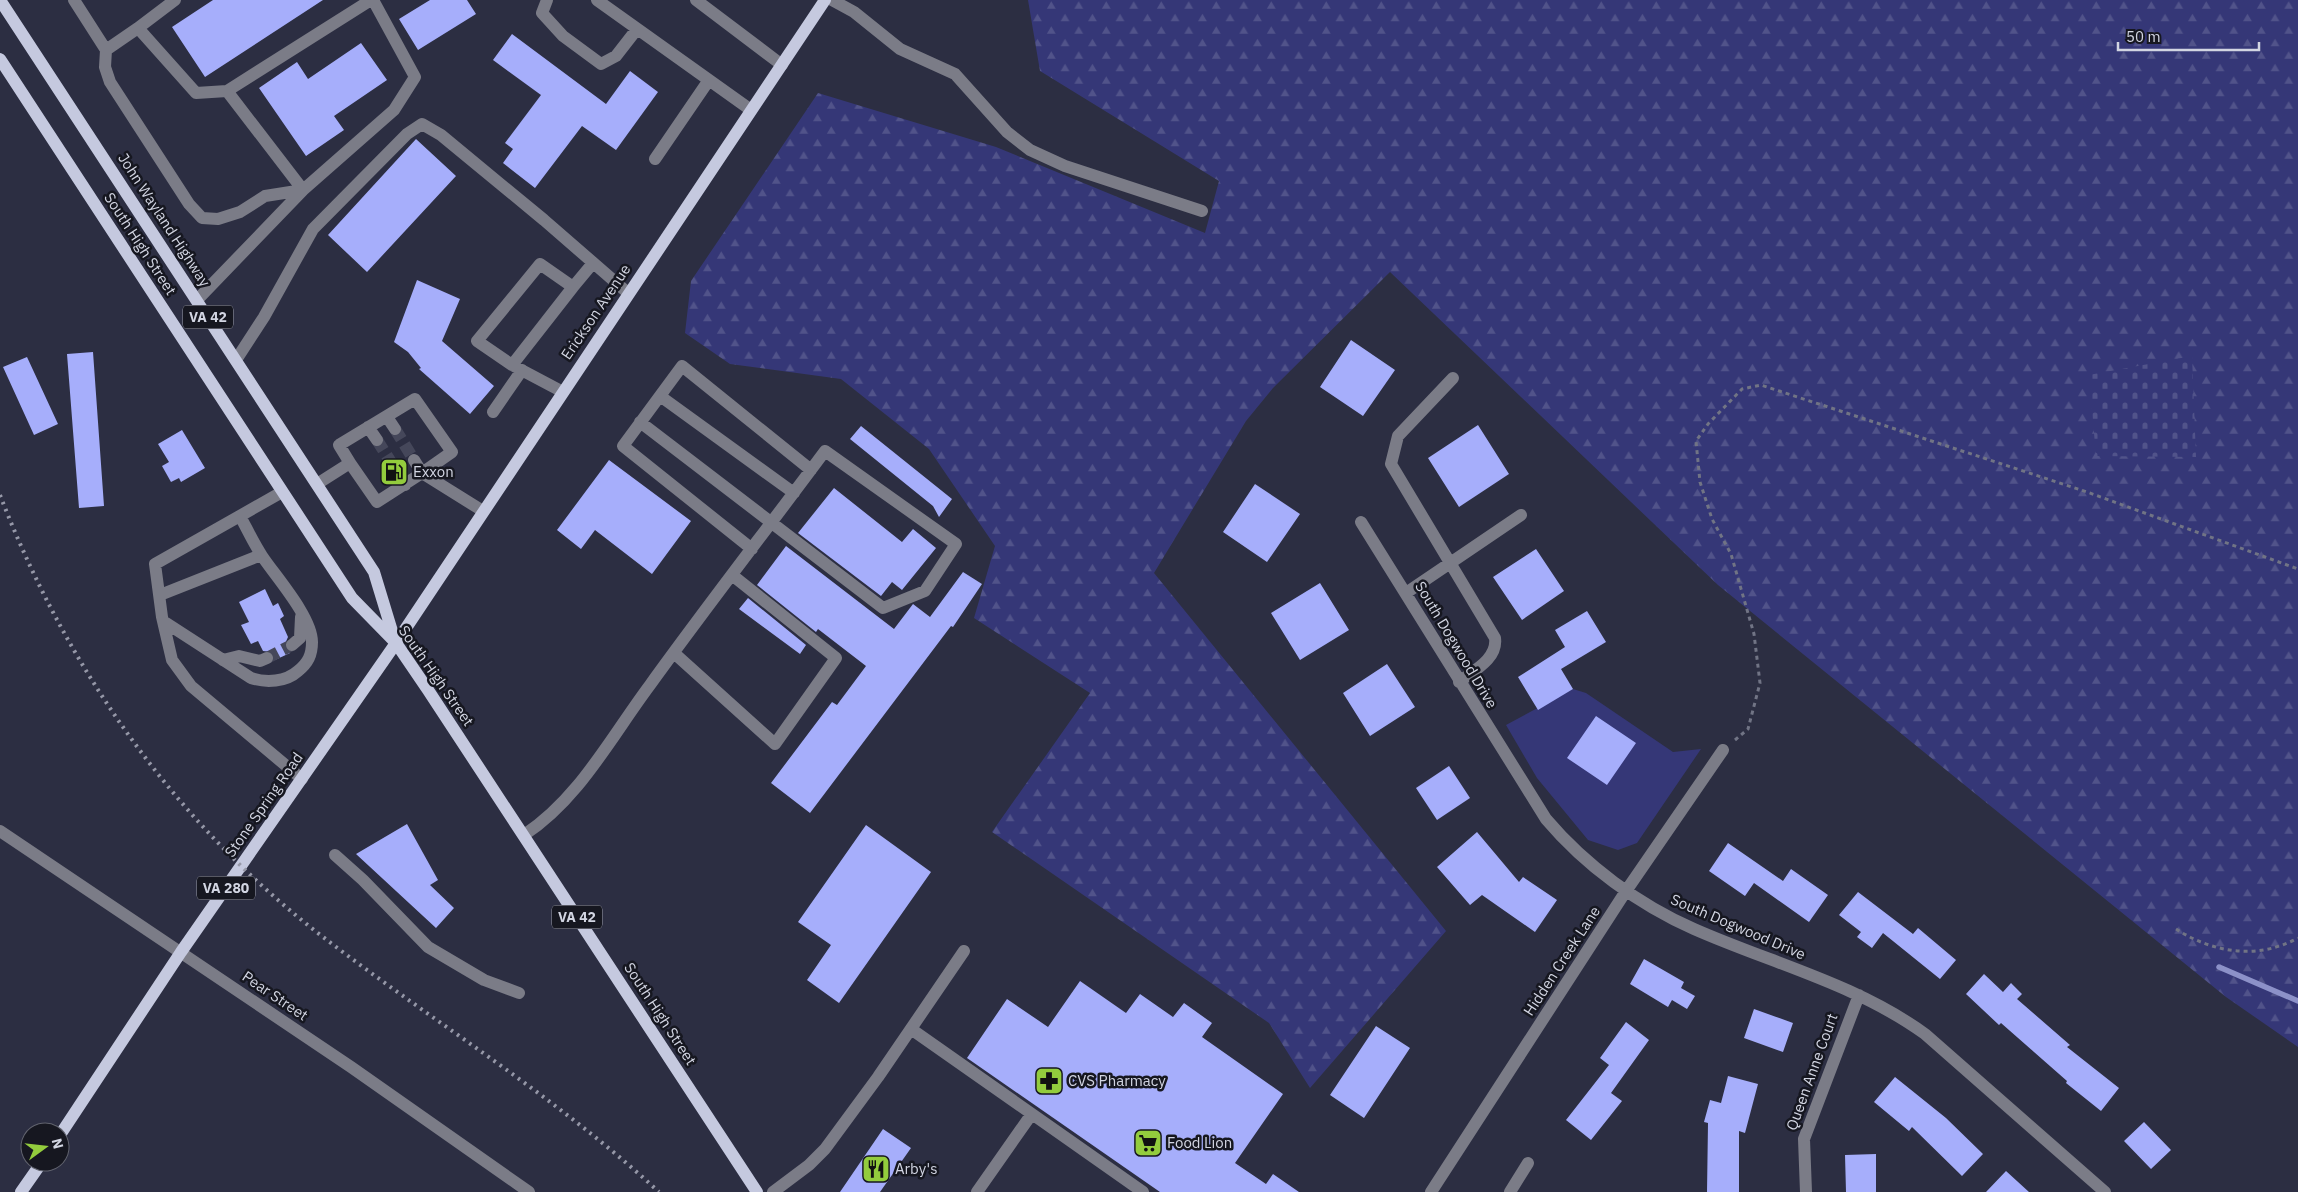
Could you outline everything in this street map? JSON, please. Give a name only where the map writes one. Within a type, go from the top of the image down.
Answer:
[{"type":"main road","name":"John Wayland Highway","points":[[0,0],[374,572],[396,643]]},
{"type":"main road","name":"Erickson Avenue","points":[[396,643],[825,0]]},
{"type":"main road","name":"South High Street","points":[[0,59],[352,598],[396,643],[757,1192]]},
{"type":"main road","name":"Stone Spring Road","points":[[69,1122],[181,952],[396,643]]},
{"type":"main road","points":[[21,1192],[35,1172]]},
{"type":"street","points":[[74,0],[106,50],[105,67],[110,82],[189,204],[202,218],[218,219],[240,212],[265,196],[303,190]]},
{"type":"street","points":[[106,50],[175,0]]},
{"type":"street","points":[[138,28],[196,93],[227,91],[372,0],[415,77],[394,110],[303,190],[197,300]]},
{"type":"street","points":[[547,0],[542,13],[563,36],[602,64],[616,56],[637,29]]},
{"type":"street","points":[[597,0],[751,110]]},
{"type":"street","points":[[696,0],[782,65]]},
{"type":"street","points":[[832,0],[854,12],[900,49],[955,74],[1007,132],[1030,150],[1065,166],[1202,212]]},
{"type":"street","points":[[655,159],[709,80]]},
{"type":"street","points":[[227,91],[303,190]]},
{"type":"street","points":[[236,360],[264,317],[313,229],[406,134],[422,124],[441,135],[628,293]]},
{"type":"street","points":[[493,412],[517,368],[573,287],[593,263]]},
{"type":"street","points":[[563,392],[517,368],[477,341],[540,264],[573,287]]},
{"type":"street","points":[[752,549],[623,446],[640,422],[682,366],[811,470]]},
{"type":"street","points":[[1453,378],[1398,436],[1391,460],[1401,482],[1489,626],[1496,646],[1489,658],[1459,682]]},
{"type":"street","points":[[660,396],[794,493]]},
{"type":"street","points":[[415,399],[452,452],[405,485],[376,502],[339,445],[368,427],[415,399]]},
{"type":"street","points":[[386,416],[395,428]]},
{"type":"street","points":[[524,835],[548,817],[570,795],[674,653],[732,575],[752,549],[772,522],[794,493],[825,451],[956,544],[925,591],[883,608],[772,522],[640,422]]},
{"type":"street","points":[[368,427],[377,440]]},
{"type":"street","points":[[414,460],[422,473],[483,511]]},
{"type":"street","points":[[317,484],[350,463]]},
{"type":"street","points":[[397,472],[405,485]]},
{"type":"street","points":[[282,492],[155,564],[163,620],[172,660],[191,686],[302,779]]},
{"type":"street","points":[[1406,593],[1521,515]]},
{"type":"street","points":[[163,620],[251,678],[262,682],[278,680],[295,674],[309,661],[312,641],[302,614],[261,555],[240,516]]},
{"type":"street","name":"South Dogwood Drive","points":[[1361,522],[1546,819],[1578,852],[1626,891],[1693,929],[1859,995],[1896,1013],[1925,1034],[2105,1192]]},
{"type":"street","points":[[160,595],[261,555]]},
{"type":"street","points":[[674,653],[775,744],[836,658],[732,575]]},
{"type":"street","points":[[292,645],[300,638],[302,614]]},
{"type":"street","points":[[223,660],[239,656],[260,661],[267,658]]},
{"type":"street","name":"Hidden Creek Lane","points":[[1431,1192],[1626,891],[1722,750]]},
{"type":"street","name":"Pear Street","points":[[0,831],[514,1179],[528,1192]]},
{"type":"street","points":[[335,855],[363,880],[428,947],[484,980],[519,993]]},
{"type":"street","points":[[774,1192],[809,1165],[825,1149],[964,951]]},
{"type":"street","name":"Queen Anne Court","points":[[1806,1192],[1804,1138],[1859,995]]},
{"type":"street","points":[[911,1029],[1142,1192]]},
{"type":"street","points":[[977,1192],[1031,1114]]},
{"type":"street","points":[[1510,1192],[1528,1163]]},
{"type":"path","points":[[1722,750],[1748,729],[1760,683],[1754,634],[1731,554],[1712,519],[1700,482],[1696,441],[1708,424],[1742,389],[1761,385],[2087,492],[2298,569]]},
{"type":"path","points":[[2176,929],[2211,946],[2238,952],[2270,948],[2298,938]]},
{"type":"green space","points":[[1028,0],[2298,0],[2298,1047],[2226,997],[1718,585],[1390,272],[1273,388],[1246,421],[1154,573],[1446,931],[1310,1088],[1269,1023],[992,832],[1090,693],[974,618],[995,546],[929,449],[841,379],[730,364],[685,333],[691,281],[818,93],[996,147],[1205,233],[1219,181],[1040,71]]},
{"type":"green space","points":[[2192,356],[2196,457],[2096,456],[2089,375]]},
{"type":"green space","points":[[1573,689],[1586,693],[1673,752],[1701,749],[1637,843],[1618,850],[1588,840],[1537,778],[1506,725]]},
{"type":"building","points":[[213,0],[323,0],[205,77],[172,27]]},
{"type":"building","points":[[430,0],[467,0],[476,14],[418,50],[399,19]]},
{"type":"building","points":[[512,34],[606,104],[630,71],[658,92],[616,150],[582,126],[535,188],[503,163],[513,149],[505,143],[541,95],[493,60]]},
{"type":"building","points":[[361,43],[387,80],[334,116],[344,130],[306,156],[259,88],[297,62],[308,79]]},
{"type":"building","points":[[416,139],[456,176],[367,272],[328,235]]},
{"type":"building","points":[[417,280],[460,299],[442,341],[494,386],[470,414],[419,369],[421,368],[408,352],[394,342]]},
{"type":"building","points":[[1351,340],[1395,370],[1363,416],[1320,387]]},
{"type":"building","points":[[93,352],[104,506],[79,508],[67,354]]},
{"type":"building","points":[[27,357],[58,424],[34,435],[3,367]]},
{"type":"building","points":[[1478,425],[1509,474],[1459,507],[1428,458]]},
{"type":"building","points":[[861,426],[952,499],[939,517],[933,506],[850,439]]},
{"type":"building","points":[[182,430],[205,468],[181,482],[179,478],[171,482],[162,466],[169,462],[158,444]]},
{"type":"building","points":[[609,460],[691,521],[652,574],[595,530],[581,549],[557,530]]},
{"type":"building","points":[[1255,484],[1300,514],[1267,562],[1223,532]]},
{"type":"building","points":[[834,488],[902,542],[913,529],[936,548],[902,590],[892,582],[881,596],[798,533]]},
{"type":"building","points":[[786,546],[894,629],[913,604],[930,617],[963,572],[982,584],[953,627],[951,626],[810,813],[771,783],[832,702],[837,705],[866,666],[818,629],[816,632],[757,585]]},
{"type":"building","points":[[1536,549],[1564,591],[1522,620],[1493,577]]},
{"type":"building","points":[[1320,583],[1349,630],[1300,660],[1271,613]]},
{"type":"building","points":[[265,589],[273,606],[278,603],[284,616],[280,619],[288,637],[284,646],[290,653],[275,660],[272,652],[263,651],[258,641],[251,644],[241,625],[249,622],[239,602]]},
{"type":"building","points":[[748,598],[806,645],[800,654],[739,609]]},
{"type":"building","points":[[1587,611],[1606,642],[1561,669],[1573,689],[1538,710],[1518,677],[1565,647],[1555,630]]},
{"type":"building","points":[[1387,664],[1415,707],[1370,736],[1343,693]]},
{"type":"building","points":[[1596,716],[1636,743],[1607,785],[1567,758]]},
{"type":"building","points":[[1449,766],[1470,798],[1437,820],[1416,788]]},
{"type":"building","points":[[407,824],[438,880],[430,885],[454,908],[436,928],[356,854]]},
{"type":"building","points":[[866,825],[931,872],[839,1003],[807,980],[831,945],[798,922]]},
{"type":"building","points":[[1477,832],[1519,882],[1523,877],[1557,900],[1535,932],[1482,895],[1470,905],[1437,867]]},
{"type":"building","points":[[1728,843],[1783,881],[1791,869],[1828,895],[1809,922],[1754,883],[1745,896],[1709,871]]},
{"type":"building","points":[[1858,892],[1913,934],[1918,928],[1956,960],[1940,979],[1883,933],[1872,948],[1857,937],[1861,932],[1839,915]]},
{"type":"building","points":[[1644,959],[1684,982],[1681,988],[1695,996],[1687,1009],[1672,1000],[1668,1007],[1630,984]]},
{"type":"building","points":[[1984,974],[2003,992],[2011,983],[2022,994],[2017,999],[2070,1045],[2067,1047],[2119,1088],[2101,1111],[2066,1083],[2067,1081],[2001,1023],[1999,1025],[1966,994]]},
{"type":"building","points":[[1080,981],[1126,1013],[1140,994],[1173,1017],[1184,1003],[1212,1023],[1202,1037],[1283,1094],[1235,1163],[1266,1184],[1273,1174],[1299,1192],[1160,1192],[967,1058],[1007,999],[1048,1027]]},
{"type":"building","points":[[1754,1009],[1793,1023],[1783,1052],[1744,1038]]},
{"type":"building","points":[[1626,1022],[1649,1040],[1611,1093],[1622,1101],[1591,1140],[1566,1120],[1609,1065],[1600,1058]]},
{"type":"building","points":[[1376,1026],[1410,1048],[1364,1118],[1330,1095]]},
{"type":"building","points":[[1728,1076],[1758,1084],[1745,1133],[1739,1131],[1739,1192],[1707,1192],[1708,1123],[1704,1122],[1710,1100],[1721,1103]]},
{"type":"building","points":[[1895,1077],[1946,1118],[1983,1154],[1962,1176],[1912,1127],[1909,1131],[1874,1102]]},
{"type":"building","points":[[2144,1122],[2171,1150],[2151,1169],[2124,1141]]},
{"type":"building","name":"Arby's","points":[[883,1129],[911,1148],[880,1192],[840,1192]]},
{"type":"building","points":[[1876,1154],[1876,1192],[1846,1192],[1845,1155]]},
{"type":"building","points":[[2006,1171],[2029,1192],[1986,1192]]},
{"type":"waterway","points":[[2219,967],[2298,1001]]},
{"type":"tunnel","points":[[395,429],[414,460]]},
{"type":"tunnel","points":[[377,440],[397,472]]},
{"type":"tunnel","points":[[267,658],[292,645]]},
{"type":"railway","points":[[0,495],[27,559],[58,621],[93,681],[131,739],[173,793],[220,844],[269,892],[323,937],[537,1092],[619,1157],[659,1192]]},
{"type":"place","name":"Exxon","points":[[394,472]]},
{"type":"place","name":"CVS Pharmacy","points":[[1049,1081]]},
{"type":"place","name":"Food Lion","points":[[1148,1143]]},
{"type":"place","name":"Arby's","points":[[876,1169]]}]
